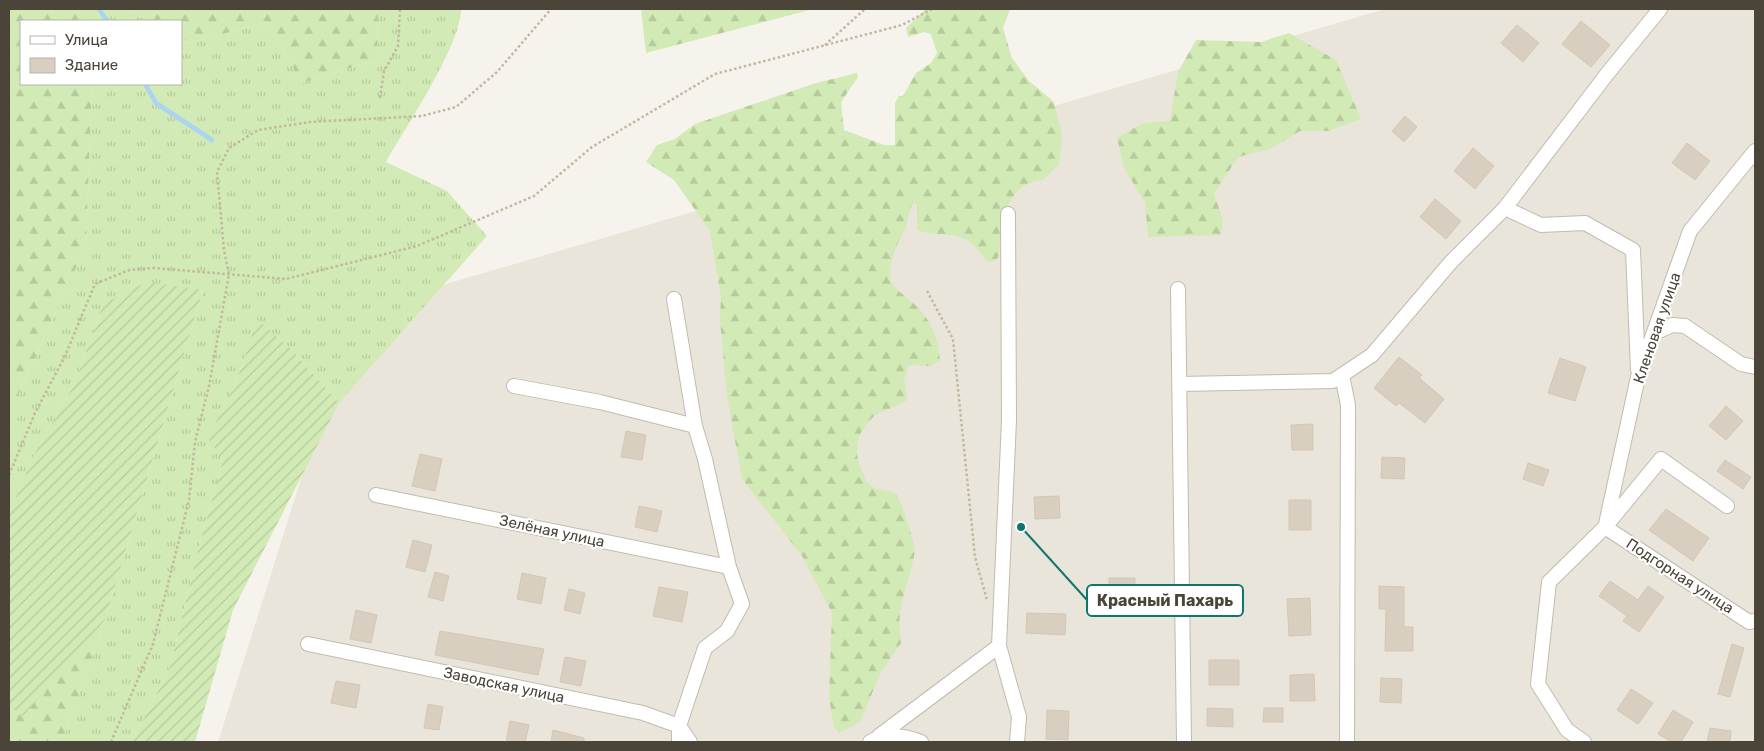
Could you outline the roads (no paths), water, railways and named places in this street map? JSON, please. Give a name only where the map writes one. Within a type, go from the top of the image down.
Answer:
[{"type":"street","points":[[1180,384],[1333,381],[1372,355],[1451,262],[1505,208],[1607,74],[1660,9]]},
{"type":"street","name":"Кленовая улица","points":[[1605,527],[1638,377],[1690,231],[1755,150]]},
{"type":"street","points":[[1505,208],[1540,226],[1585,223],[1633,250],[1638,377]]},
{"type":"street","points":[[1008,214],[1009,420],[999,646],[1019,717],[1017,742]]},
{"type":"street","points":[[1178,289],[1184,742]]},
{"type":"street","points":[[674,299],[695,426],[705,459],[728,567],[742,604],[727,630],[705,648],[679,726],[679,742]]},
{"type":"street","points":[[1654,333],[1672,325],[1685,326],[1741,364],[1755,367]]},
{"type":"street","points":[[1342,375],[1348,405],[1347,742]]},
{"type":"street","points":[[514,386],[600,402],[695,426]]},
{"type":"street","points":[[1584,742],[1567,730],[1538,684],[1549,582],[1605,527],[1661,460],[1727,506]]},
{"type":"street","name":"Зелёная улица","points":[[376,495],[728,567]]},
{"type":"street","name":"Подгорная улица","points":[[1605,527],[1750,622],[1755,621]]},
{"type":"street","name":"Заводская улица","points":[[308,644],[643,713],[679,726]]},
{"type":"street","points":[[875,739],[999,646]]},
{"type":"street","points":[[679,726],[690,742]]},
{"type":"street","points":[[875,739],[910,738],[921,742]]},
{"type":"waterway","points":[[99,9],[106,20]]},
{"type":"waterway","points":[[146,85],[156,103],[212,140]]},
{"type":"place","name":"Красный Пахарь","points":[[1021,527]]}]
